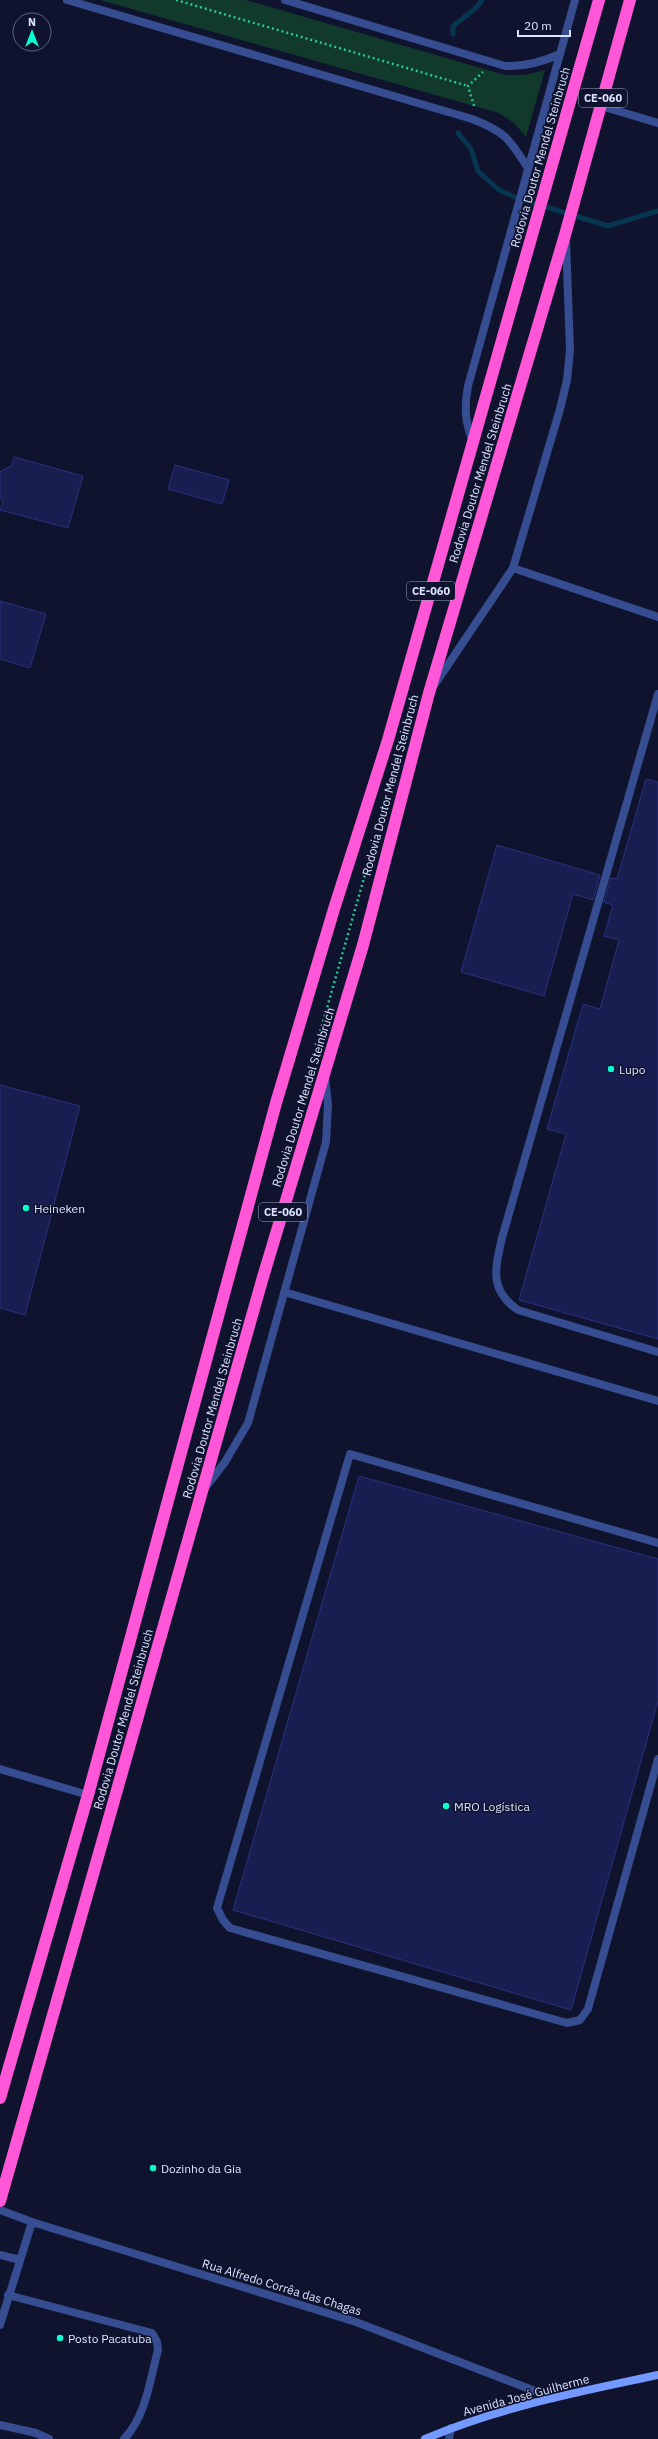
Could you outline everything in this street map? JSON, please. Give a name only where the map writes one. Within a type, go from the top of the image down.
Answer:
[{"type":"highway","name":"Rodovia Doutor Mendel Steinbruch","points":[[0,2098],[4,2076],[88,1795],[276,1103],[334,909],[388,740],[599,0]]},
{"type":"highway","name":"Rodovia Doutor Mendel Steinbruch","points":[[0,2201],[263,1277],[363,945],[428,693],[567,229],[630,0]]},
{"type":"street","points":[[67,0],[472,119],[493,127],[506,136],[528,168]]},
{"type":"street","points":[[285,0],[505,66],[516,66],[539,62],[560,54]]},
{"type":"street","points":[[473,442],[466,424],[464,405],[575,0]]},
{"type":"street","points":[[601,106],[658,123]]},
{"type":"street","points":[[428,693],[513,568],[567,380],[570,327],[567,229]]},
{"type":"street","points":[[513,568],[658,617]]},
{"type":"street","points":[[658,694],[502,1238],[496,1274],[498,1290],[505,1300],[518,1310],[658,1352]]},
{"type":"street","points":[[202,1491],[225,1462],[248,1423],[326,1142],[328,1105],[325,1074]]},
{"type":"street","points":[[284,1292],[658,1401]]},
{"type":"street","points":[[658,1543],[350,1454],[217,1908],[230,1928],[567,2023],[580,2020],[588,2009],[658,1759]]},
{"type":"street","points":[[0,1769],[88,1795]]},
{"type":"street","name":"Rua Alfredo Corrêa das Chagas","points":[[0,2210],[32,2222],[356,2322],[553,2398]]},
{"type":"street","points":[[0,2325],[8,2295],[32,2222]]},
{"type":"street","points":[[0,2255],[20,2260]]},
{"type":"street","points":[[8,2295],[152,2333],[157,2342],[158,2350],[138,2421],[124,2439]]},
{"type":"street","name":"Avenida José Guilherme","points":[[425,2439],[451,2428],[553,2398],[658,2375]]},
{"type":"street","points":[[0,2425],[36,2434],[48,2439]]},
{"type":"street","points":[[450,2439],[451,2428]]},
{"type":"path","points":[[176,0],[468,86]]},
{"type":"path","points":[[468,86],[485,70]]},
{"type":"path","points":[[468,86],[474,106]]},
{"type":"green space","points":[[100,0],[246,0],[505,75],[525,75],[545,70],[526,137],[514,123],[499,113]]},
{"type":"building","points":[[14,457],[83,476],[68,528],[0,510],[3,502],[0,497],[0,472],[12,465]]},
{"type":"building","points":[[175,465],[229,480],[222,504],[168,489]]},
{"type":"building","points":[[0,601],[46,614],[30,668],[0,659]]},
{"type":"building","name":"Lupo","points":[[646,779],[658,782],[658,1339],[519,1300],[566,1134],[547,1129],[583,1004],[600,1009],[619,940],[604,936],[613,905],[604,902],[611,878],[617,879]]},
{"type":"building","points":[[497,845],[600,875],[593,900],[573,894],[544,996],[461,972]]},
{"type":"building","name":"Heineken","points":[[0,1085],[80,1106],[25,1315],[0,1308]]},
{"type":"building","name":"MRO Logística","points":[[359,1476],[658,1559],[658,1701],[571,2010],[233,1910]]},
{"type":"waterway","points":[[453,34],[453,26],[477,7],[482,0]]},
{"type":"waterway","points":[[458,133],[471,149],[478,171],[499,190],[517,198],[608,226],[658,211]]},
{"type":"place","name":"Lupo","points":[[611,1069]]},
{"type":"place","name":"Heineken","points":[[26,1208]]},
{"type":"place","name":"MRO Logística","points":[[446,1806]]},
{"type":"place","name":"Dozinho da Gia","points":[[153,2168]]},
{"type":"place","name":"Posto Pacatuba","points":[[60,2338]]}]
